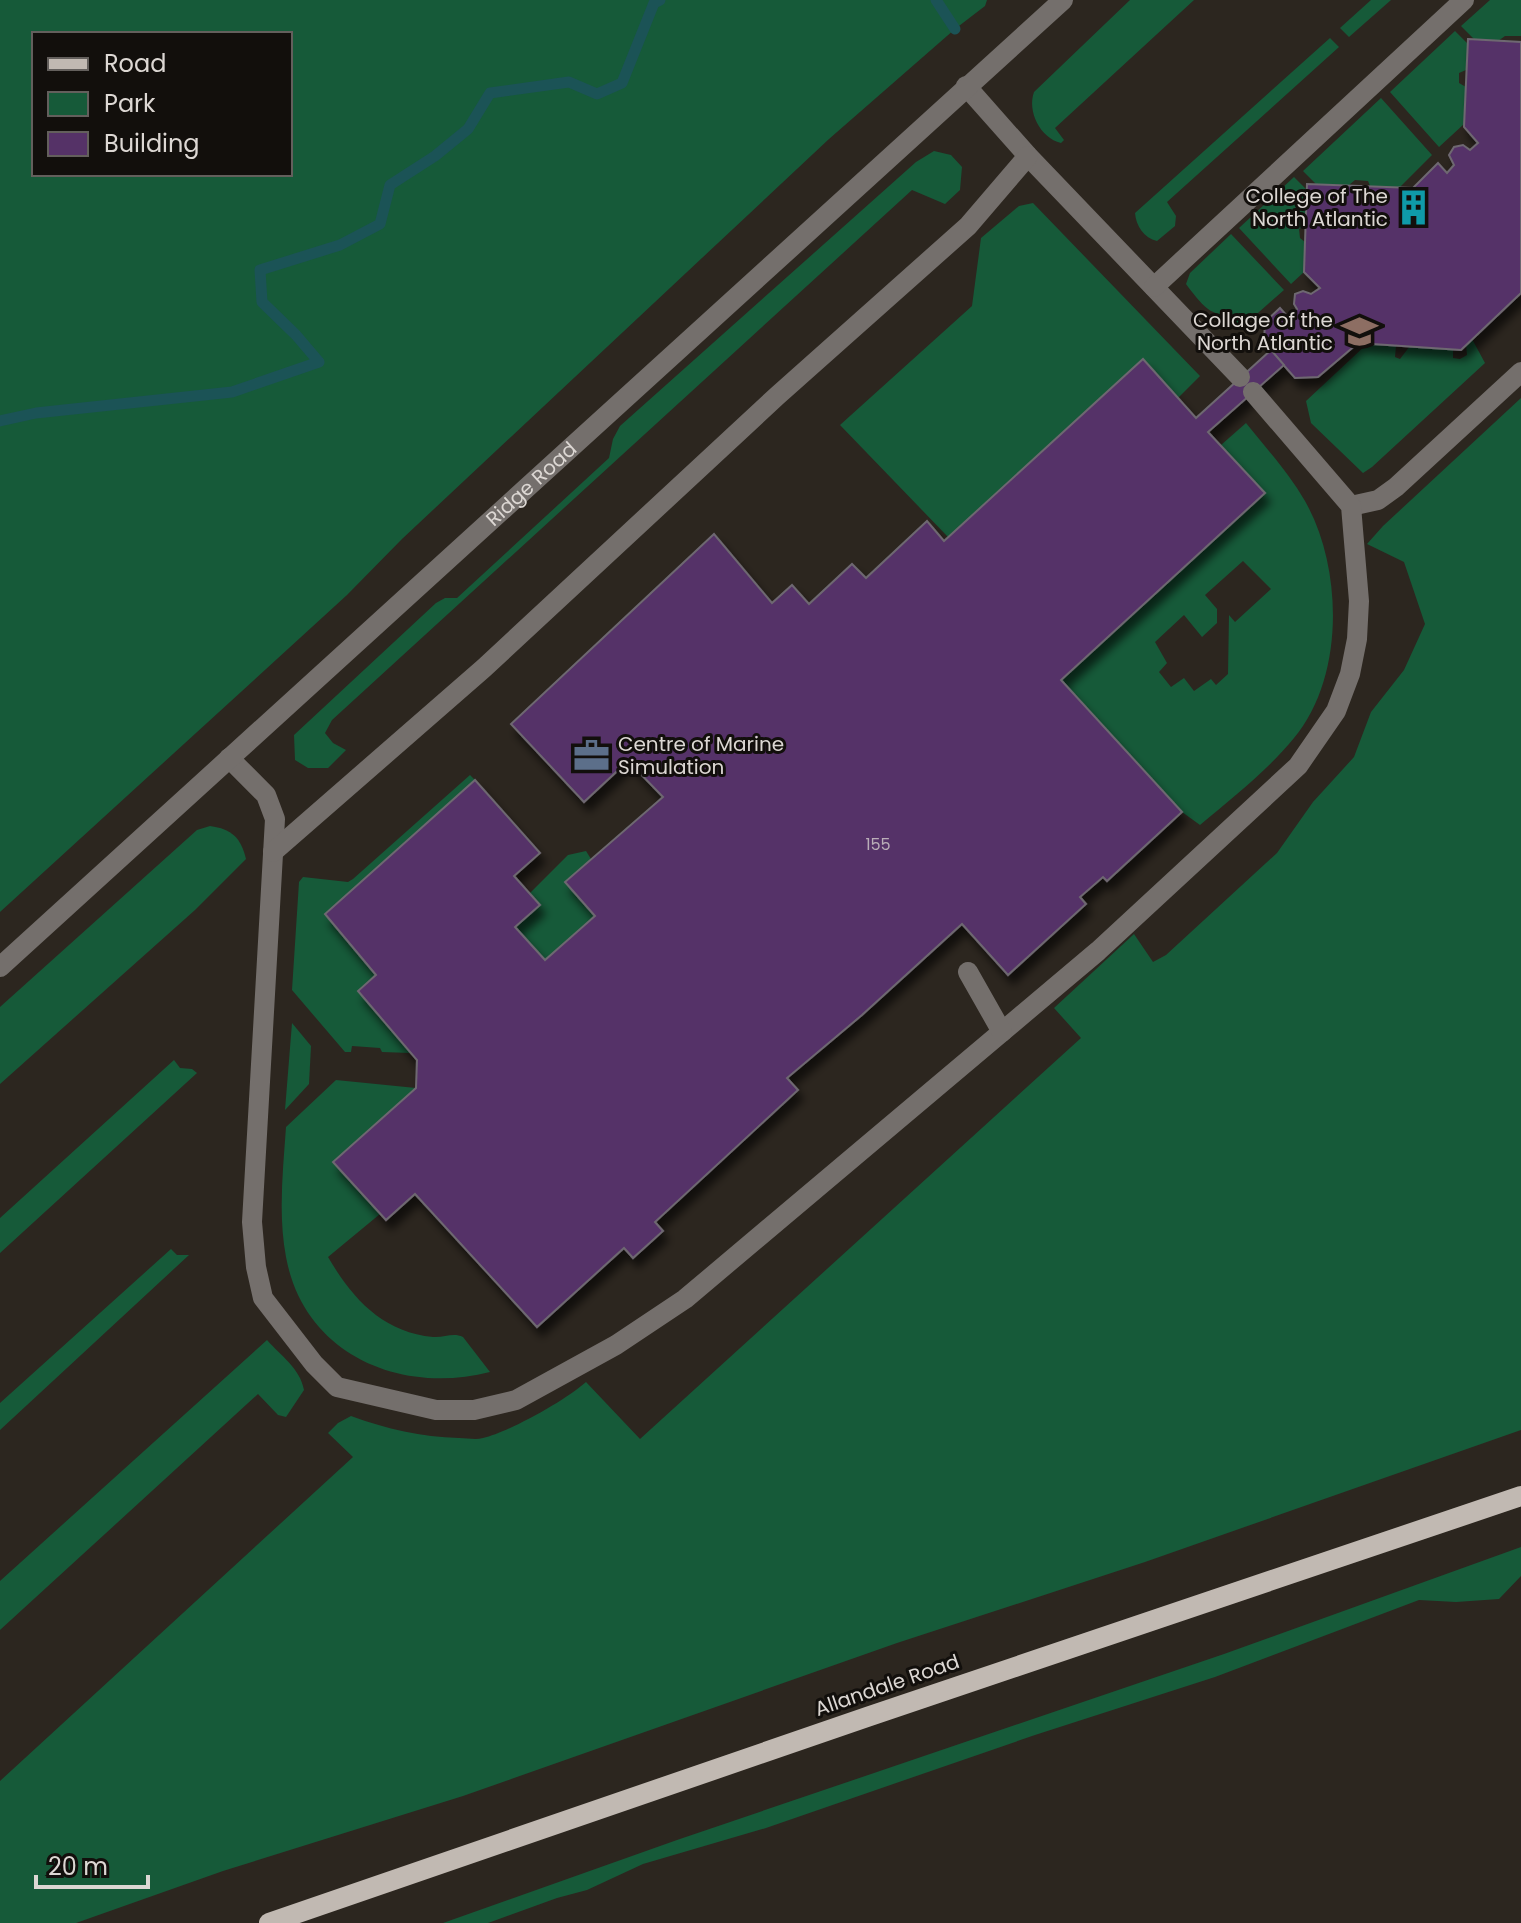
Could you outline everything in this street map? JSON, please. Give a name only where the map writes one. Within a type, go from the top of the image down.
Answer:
[{"type":"main road","name":"Allandale Road","points":[[269,1923],[1521,1496]]},
{"type":"street","name":"Ridge Road","points":[[0,967],[1063,0]]},
{"type":"street","points":[[1154,287],[1464,0]]},
{"type":"street","points":[[229,758],[266,795],[275,819],[252,1222],[256,1267],[263,1298],[291,1337],[337,1387],[395,1402],[436,1410],[474,1410],[516,1400],[616,1345],[685,1299],[1098,951],[1298,766],[1336,711],[1350,674],[1357,639],[1359,601],[1351,506],[1247,385],[1028,156],[966,86]]},
{"type":"street","points":[[273,852],[484,668],[777,396],[968,226],[1028,156]]},
{"type":"street","points":[[1351,506],[1378,500],[1396,487],[1521,372]]},
{"type":"street","points":[[968,972],[1002,1032]]},
{"type":"green space","points":[[0,0],[987,0],[985,6],[829,139],[402,539],[347,595],[0,912]]},
{"type":"green space","points":[[1130,0],[1194,0],[1055,128],[1064,140],[1061,143],[1047,136],[1034,115],[1034,92]]},
{"type":"green space","points":[[1371,0],[1391,0],[1349,37],[1340,28]]},
{"type":"green space","points":[[1490,0],[1521,0],[1521,36],[1505,36],[1498,41],[1474,39],[1461,26]]},
{"type":"green space","points":[[1455,31],[1468,44],[1466,70],[1459,73],[1459,83],[1466,87],[1464,124],[1439,147],[1390,92]]},
{"type":"green space","points":[[1330,38],[1339,47],[1167,202],[1176,216],[1175,226],[1157,241],[1145,234],[1139,227],[1135,213]]},
{"type":"green space","points":[[1381,98],[1432,155],[1399,188],[1370,186],[1368,181],[1355,180],[1349,185],[1316,184],[1303,171]]},
{"type":"green space","points":[[934,151],[951,155],[962,167],[960,190],[945,204],[912,190],[332,720],[325,733],[333,743],[346,750],[328,768],[308,768],[295,760],[294,735],[436,603],[445,598],[457,598],[609,458],[620,426],[916,162]]},
{"type":"green space","points":[[1294,177],[1307,190],[1306,225],[1299,229],[1300,238],[1305,242],[1304,272],[1291,284],[1239,228]]},
{"type":"green space","points":[[1033,203],[1200,376],[1178,398],[1143,360],[948,537],[840,425],[972,306],[981,238],[1019,206]]},
{"type":"green space","points":[[1231,234],[1284,290],[1241,328],[1228,316],[1208,309],[1186,284],[1190,273]]},
{"type":"green space","points":[[1472,339],[1485,363],[1363,473],[1311,423],[1306,401],[1367,344],[1396,346],[1395,357],[1400,359],[1410,346],[1453,349],[1453,358],[1460,359],[1467,355],[1466,344]]},
{"type":"green space","points":[[1521,398],[1521,1430],[1145,1562],[897,1643],[463,1796],[223,1871],[76,1923],[0,1923],[0,1781],[353,1457],[328,1433],[338,1423],[351,1416],[418,1434],[480,1439],[537,1414],[586,1382],[640,1439],[1081,1038],[1054,1008],[1134,934],[1153,962],[1166,955],[1277,853],[1313,802],[1354,757],[1371,712],[1404,670],[1425,624],[1404,562],[1367,544]]},
{"type":"green space","points":[[1246,423],[1299,491],[1318,528],[1326,558],[1332,589],[1333,622],[1323,685],[1311,713],[1272,762],[1200,825],[1182,812],[1061,680],[1265,494],[1221,445]],"holes":[[[1243,561],[1271,589],[1235,622],[1229,615],[1228,674],[1216,685],[1211,679],[1194,691],[1184,678],[1171,687],[1159,672],[1167,663],[1155,642],[1184,615],[1202,637],[1217,623],[1217,609],[1205,595]]]},
{"type":"green space","points":[[470,775],[475,780],[325,914],[376,975],[358,991],[411,1053],[382,1052],[380,1048],[352,1046],[351,1052],[345,1052],[292,990],[299,882],[303,877],[348,882],[353,879]]},
{"type":"green space","points":[[210,826],[224,829],[234,836],[246,859],[195,910],[0,1084],[0,1007],[197,830]]},
{"type":"green space","points":[[586,851],[591,859],[565,883],[595,916],[545,960],[515,927],[540,905],[530,893],[568,855]]},
{"type":"green space","points":[[292,1023],[311,1046],[309,1084],[285,1110]]},
{"type":"green space","points":[[174,1060],[180,1068],[192,1069],[197,1073],[0,1253],[0,1218]]},
{"type":"green space","points":[[336,1080],[416,1088],[333,1162],[380,1214],[328,1257],[358,1299],[384,1320],[415,1334],[463,1337],[490,1372],[456,1378],[423,1378],[391,1372],[361,1360],[335,1343],[313,1320],[296,1291],[286,1257],[282,1225],[286,1127]]},
{"type":"green space","points":[[171,1249],[177,1255],[189,1255],[0,1430],[0,1403]]},
{"type":"green space","points":[[267,1340],[294,1369],[304,1390],[286,1417],[278,1415],[258,1394],[0,1630],[0,1581]]},
{"type":"green space","points":[[1521,1547],[1521,1576],[1499,1599],[1456,1602],[1419,1600],[1215,1677],[1035,1735],[766,1828],[643,1864],[587,1890],[488,1923],[443,1923],[1224,1654]]},
{"type":"building","name":"College of The North Atlantic","points":[[1468,39],[1521,42],[1521,293],[1461,350],[1358,343],[1318,377],[1295,378],[1264,343],[1265,322],[1280,308],[1288,317],[1297,309],[1295,294],[1303,291],[1311,294],[1320,288],[1304,272],[1307,184],[1413,188],[1438,163],[1447,173],[1454,165],[1449,155],[1454,147],[1463,145],[1470,150],[1478,143],[1464,127]]},
{"type":"building","points":[[1271,350],[1284,365],[1208,432],[1265,493],[1061,680],[1182,812],[1107,881],[1103,877],[1080,897],[1086,904],[1008,975],[962,924],[787,1078],[798,1090],[655,1222],[663,1231],[633,1258],[624,1248],[537,1327],[415,1194],[386,1220],[333,1162],[416,1088],[417,1060],[358,991],[376,975],[325,914],[475,780],[540,853],[514,876],[540,905],[515,927],[545,960],[595,916],[565,882],[663,797],[628,761],[584,802],[511,724],[714,534],[772,603],[792,585],[809,604],[852,564],[866,578],[927,521],[944,541],[1143,359],[1196,418]]},
{"type":"waterway","points":[[0,421],[36,413],[232,392],[319,362],[262,302],[260,270],[340,245],[380,224],[390,185],[435,156],[468,129],[490,93],[569,82],[597,94],[622,83],[654,3],[660,0]]},
{"type":"waterway","points":[[936,0],[955,29]]},
{"type":"place","name":"College of The North Atlantic","points":[[1414,208]]},
{"type":"place","name":"Collage of the North Atlantic","points":[[1359,332]]},
{"type":"place","name":"Centre of Marine Simulation","points":[[592,756]]}]
